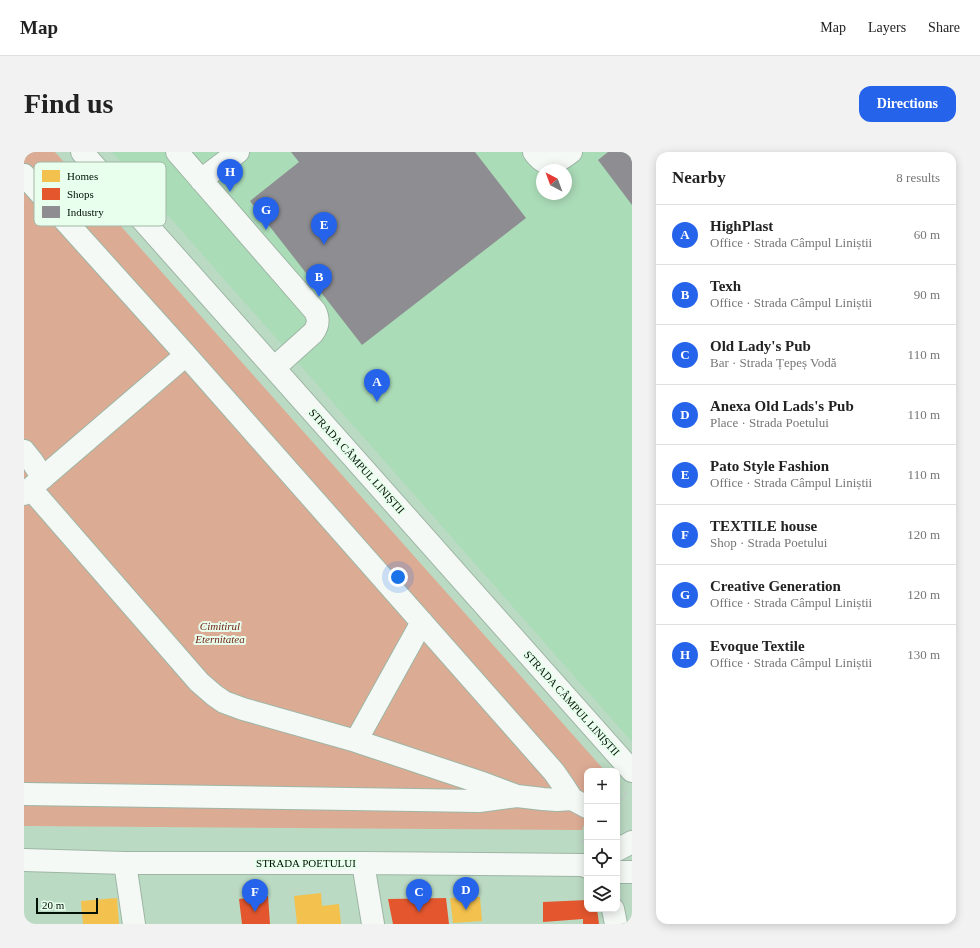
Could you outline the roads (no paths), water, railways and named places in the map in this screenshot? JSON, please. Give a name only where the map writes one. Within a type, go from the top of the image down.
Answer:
[{"type":"street","name":"STRADA CÂMPUL LINIȘTII","points":[[82,152],[91,162]]},
{"type":"street","points":[[177,152],[318,316],[317,328],[313,333],[274,368]]},
{"type":"street","points":[[201,180],[238,152]]},
{"type":"street","points":[[534,152],[542,161],[548,163],[554,163],[571,152]]},
{"type":"street","points":[[27,186],[34,193]]},
{"type":"street","points":[[65,226],[186,355],[554,772],[579,803]]},
{"type":"street","name":"STRADA CÂMPUL LINIȘTII","points":[[148,226],[632,771]]},
{"type":"street","points":[[32,487],[186,355]]},
{"type":"street","points":[[24,451],[32,461],[32,487],[199,682],[224,702],[243,709],[356,741],[517,796]]},
{"type":"street","points":[[356,741],[422,622]]},
{"type":"street","points":[[24,794],[479,802],[517,796],[579,803]]},
{"type":"street","points":[[620,848],[632,842]]},
{"type":"street","name":"STRADA POETULUI","points":[[24,860],[125,863],[584,865]]},
{"type":"street","points":[[125,863],[134,924]]},
{"type":"street","points":[[364,863],[373,924]]},
{"type":"street","points":[[620,872],[632,872]]},
{"type":"street","points":[[614,912],[616,924]]},
{"type":"place","name":"Evoque Textile","points":[[230,192]]},
{"type":"place","name":"Creative Generation","points":[[266,230]]},
{"type":"place","name":"Pato Style Fashion","points":[[324,245]]},
{"type":"place","name":"Texh","points":[[319,297]]},
{"type":"place","name":"HighPlast","points":[[377,402]]},
{"type":"place","name":"Anexa Old Lads's Pub","points":[[466,910]]},
{"type":"place","name":"TEXTILE house","points":[[255,912]]},
{"type":"place","name":"Old Lady's Pub","points":[[419,912]]},
{"type":"park label","name":"Cimitirul Eternitatea","points":[[220,632]]}]
